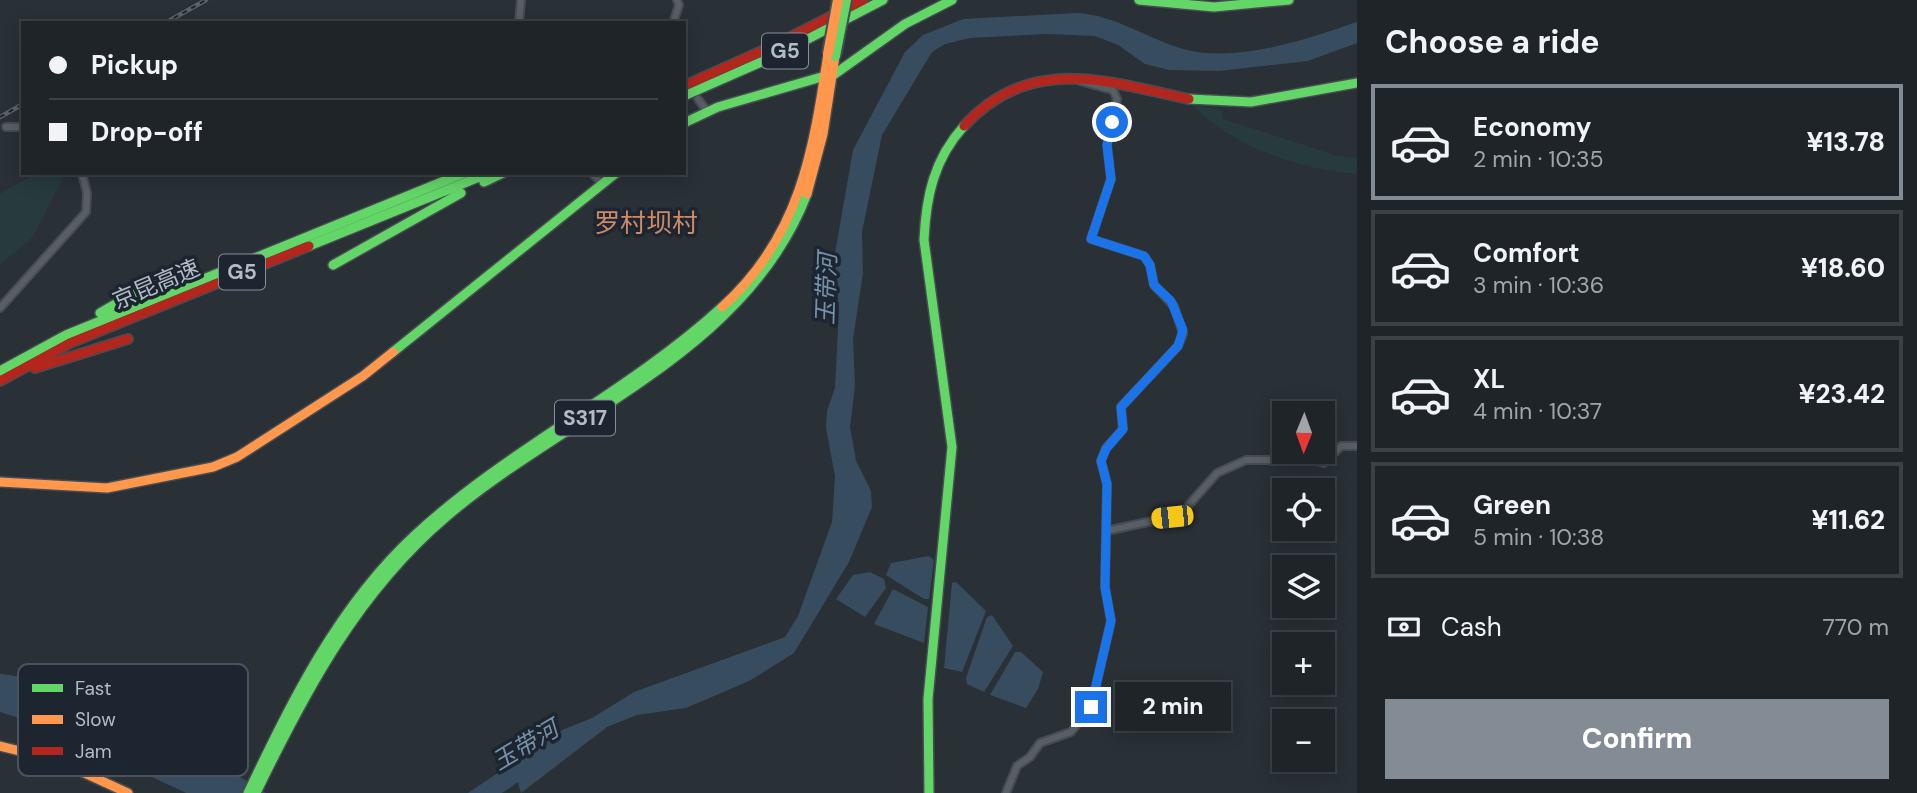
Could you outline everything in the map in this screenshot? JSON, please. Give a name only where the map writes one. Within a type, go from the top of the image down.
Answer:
[{"type":"main road","name":"S317","points":[[832,55],[838,0]]},
{"type":"main road","name":"S317","points":[[248,793],[272,751],[324,643],[358,596],[395,554],[440,512],[475,485],[688,337],[753,275],[782,232],[803,185],[846,0]]},
{"type":"main road","name":"G5","points":[[686,85],[773,46],[863,0]]},
{"type":"main road","name":"G5","points":[[686,95],[777,55],[883,0]]},
{"type":"main road","points":[[686,122],[707,111],[828,76],[923,13],[952,0]]},
{"type":"main road","points":[[1139,0],[1214,7],[1289,0]]},
{"type":"main road","points":[[929,793],[928,718],[949,504],[952,440],[925,252],[928,194],[944,153],[981,109],[1020,87],[1073,75],[1116,79],[1179,97],[1220,103],[1263,100],[1357,83]]},
{"type":"main road","name":"京昆高速","points":[[0,371],[62,337],[459,175]]},
{"type":"main road","name":"京昆高速","points":[[0,384],[70,343],[484,175]]},
{"type":"main road","points":[[333,265],[439,203],[499,175]]},
{"type":"main road","points":[[0,482],[107,488],[213,467],[237,457],[363,376],[613,175]]},
{"type":"main road","points":[[62,337],[178,268]]},
{"type":"main road","points":[[0,384],[46,364],[128,339]]},
{"type":"main road","points":[[0,746],[18,750]]},
{"type":"main road","name":"S317","points":[[256,793],[272,751]]},
{"type":"main road","points":[[0,752],[18,757]]},
{"type":"main road","points":[[75,776],[112,793]]},
{"type":"main road","points":[[91,776],[128,793]]},
{"type":"street","points":[[519,21],[521,0]]},
{"type":"street","points":[[674,21],[679,5],[677,0]]},
{"type":"street","points":[[1006,793],[1017,766],[1030,757],[1040,743],[1071,732],[1091,707],[1111,621],[1105,587],[1107,484],[1101,461],[1106,449],[1123,429],[1121,407],[1178,346],[1183,330],[1171,301],[1154,285],[1150,265],[1144,256],[1091,239],[1111,179],[1107,145],[1116,95],[1113,90],[1081,81],[1073,75]]},
{"type":"street","points":[[698,99],[707,111]]},
{"type":"street","points":[[6,127],[21,127]]},
{"type":"street","points":[[0,308],[81,220],[88,202],[82,175]]},
{"type":"street","points":[[594,175],[602,184]]},
{"type":"street","points":[[1107,531],[1180,515],[1217,473],[1246,460],[1272,460],[1296,455],[1324,463],[1341,446],[1357,446]]},
{"type":"green space","points":[[1192,105],[1222,110],[1223,119],[1338,156],[1357,158],[1357,174],[1312,167],[1268,154],[1228,133]]},
{"type":"green space","points":[[33,175],[64,175],[33,237],[0,265],[0,194]]},
{"type":"water","points":[[1077,13],[1117,22],[1183,49],[1204,53],[1226,54],[1271,48],[1357,22],[1357,43],[1308,61],[1219,71],[1169,70],[1145,64],[1118,45],[1095,36],[1046,34],[970,38],[945,44],[932,52],[882,135],[862,232],[863,273],[853,339],[855,386],[850,427],[856,461],[871,491],[872,507],[849,562],[794,653],[749,681],[686,708],[637,715],[607,727],[521,793],[518,782],[502,793],[468,793],[562,730],[592,718],[634,692],[785,637],[798,616],[832,522],[835,476],[826,428],[827,411],[835,388],[839,309],[834,259],[853,150],[905,52],[923,35],[963,19]]},
{"type":"water","points":[[929,556],[934,560],[929,599],[924,599],[886,575],[891,563]]},
{"type":"water","points":[[870,572],[884,579],[886,588],[865,617],[836,599],[853,575]]},
{"type":"water","points":[[956,582],[986,611],[962,672],[944,668],[952,583]]},
{"type":"water","points":[[893,589],[928,607],[924,643],[874,624]]},
{"type":"water","points":[[992,615],[1013,646],[984,692],[967,684],[966,678],[987,617]]},
{"type":"water","points":[[1015,652],[1021,652],[1043,672],[1038,689],[1026,708],[990,695]]},
{"type":"water","points":[[0,674],[18,677],[18,718],[0,712]]},
{"type":"water","points":[[150,776],[238,776],[266,793],[186,793]]},
{"type":"railway","points":[[169,21],[206,0]]},
{"type":"railway","points":[[0,117],[21,105]]},
{"type":"traffic: fast","points":[[835,56],[846,0]]},
{"type":"traffic: fast","points":[[686,95],[777,55],[883,0]]},
{"type":"traffic: fast","points":[[832,76],[905,24],[952,0]]},
{"type":"traffic: fast","points":[[1139,0],[1214,7],[1289,0]]},
{"type":"traffic: fast","points":[[686,122],[718,107],[825,76]]},
{"type":"traffic: fast","points":[[1189,99],[1251,102],[1357,83]]},
{"type":"traffic: fast","points":[[929,793],[928,699],[952,447],[924,240],[927,208],[934,179],[945,152],[964,126]]},
{"type":"traffic: fast","points":[[0,371],[66,335],[459,175]]},
{"type":"traffic: fast","points":[[309,246],[484,175]]},
{"type":"traffic: fast","points":[[484,182],[499,175]]},
{"type":"traffic: fast","points":[[393,352],[614,175]]},
{"type":"traffic: fast","points":[[333,265],[461,193]]},
{"type":"traffic: fast","points":[[256,793],[315,680],[360,610],[386,577],[446,517],[494,480],[649,376],[698,339],[742,297],[779,249],[807,194]]},
{"type":"traffic: fast","points":[[100,313],[178,268]]},
{"type":"traffic: fast","points":[[248,793],[319,656],[363,592],[415,535],[489,475],[648,367],[722,307]]},
{"type":"traffic: slow","points":[[828,54],[838,0]]},
{"type":"traffic: slow","points":[[722,307],[748,280],[769,252],[799,191],[816,125],[828,54]]},
{"type":"traffic: slow","points":[[807,194],[823,134],[835,56]]},
{"type":"traffic: slow","points":[[0,482],[107,488],[213,467],[237,457],[363,376],[393,352]]},
{"type":"traffic: slow","points":[[0,746],[18,750]]},
{"type":"traffic: slow","points":[[91,776],[128,793]]},
{"type":"traffic: jam","points":[[686,85],[773,46],[863,0]]},
{"type":"traffic: jam","points":[[964,126],[990,103],[1016,89],[1043,81],[1099,81],[1189,99]]},
{"type":"traffic: jam","points":[[0,381],[70,343],[309,246]]},
{"type":"traffic: jam","points":[[35,368],[128,339]]},
{"type":"district","name":"罗村坝村","points":[[646,223]]},
{"type":"route","points":[[1091,707],[1111,621],[1105,587],[1107,484],[1101,461],[1106,449],[1123,429],[1119,414],[1121,407],[1178,346],[1183,334],[1174,306],[1154,285],[1150,265],[1144,256],[1091,239],[1111,179],[1107,145],[1112,122]]},
{"type":"water label","name":"玉带河","points":[[826,289]]},
{"type":"water label","name":"玉带河","points":[[525,745]]}]
